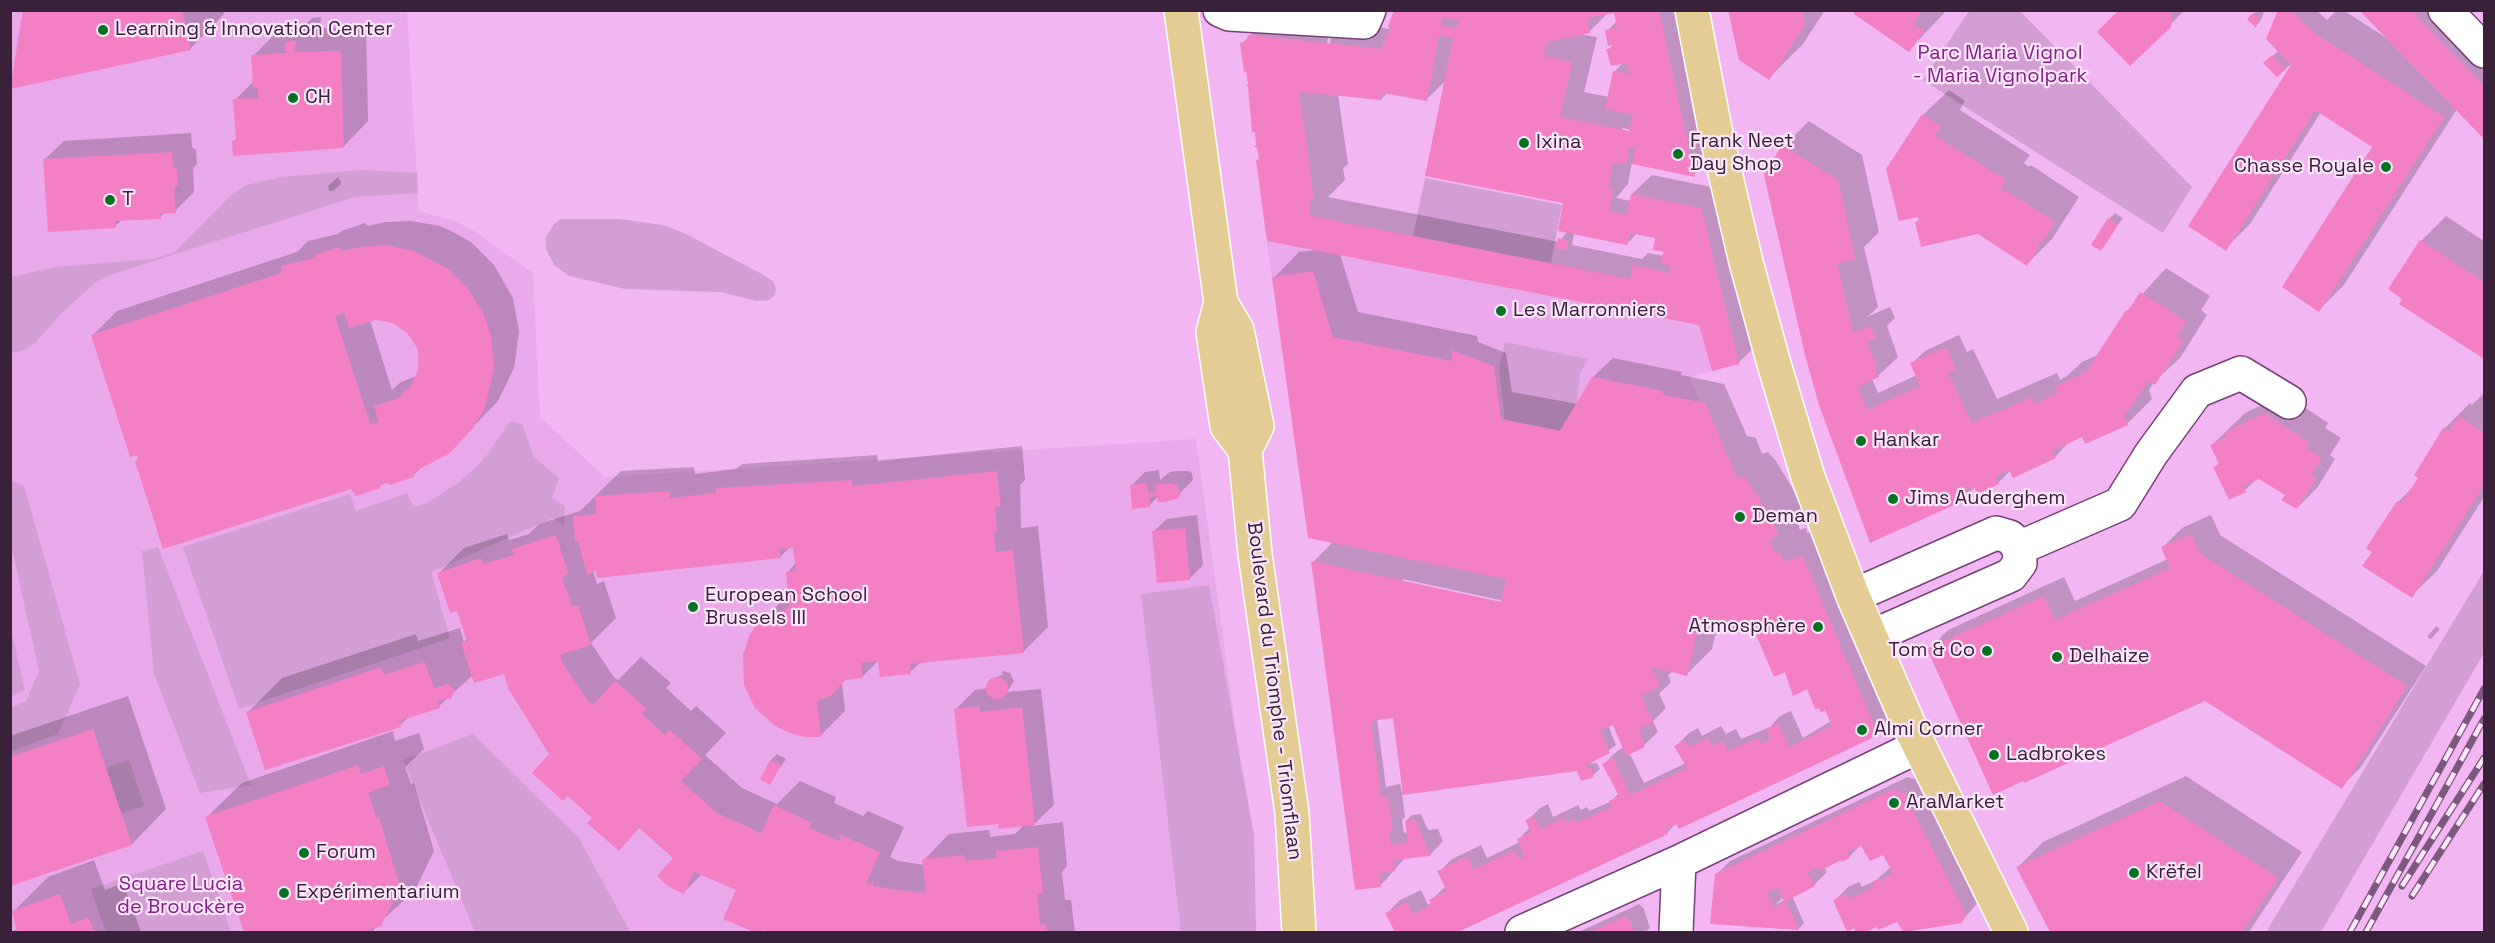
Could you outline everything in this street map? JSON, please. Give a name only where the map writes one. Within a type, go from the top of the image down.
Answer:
[{"type":"main road","name":"Boulevard du Triomphe - Triomflaan","points":[[1181,10],[1221,303],[1213,332],[1227,426],[1245,450],[1255,554],[1292,813],[1299,933]]},
{"type":"main road","points":[[1692,10],[1716,134],[1769,346],[1808,477],[1853,596],[1919,746],[2005,930]]},
{"type":"street","points":[[1220,11],[1364,22],[1369,10]]},
{"type":"street","points":[[2445,10],[2484,51]]},
{"type":"street","points":[[2019,548],[2120,504],[2151,454],[2197,391],[2241,373],[2289,402]]},
{"type":"street","points":[[1853,596],[1996,534],[2010,537],[2019,548],[2020,563],[2011,575],[1871,637]]},
{"type":"street","points":[[1522,933],[1679,862],[1919,746]]},
{"type":"street","points":[[1676,933],[1679,862]]},
{"type":"shaded area","name":"European School Brussels III","points":[[10,11],[407,11],[419,211],[457,222],[474,231],[533,273],[540,417],[605,477],[1196,439],[1249,828],[1257,932],[11,932]]},
{"type":"shaded area","name":"Les Marronniers","points":[[1425,178],[1562,205],[1551,263],[1722,297],[1739,364],[1690,377],[1700,402],[1663,395],[1663,391],[1592,377],[1560,431],[1286,378],[1262,207],[1413,236]]},
{"type":"green space","name":"Parc Maria Vignol - Maria Vignolpark","points":[[1969,11],[2020,11],[2192,187],[2163,233],[1923,80]]},
{"type":"green space","points":[[361,170],[417,173],[418,193],[355,197],[113,274],[96,282],[63,312],[34,344],[22,351],[11,353],[11,277],[55,267],[153,259],[175,252],[231,195],[246,185],[282,177]]},
{"type":"green space","points":[[1425,178],[1562,205],[1551,263],[1413,236]]},
{"type":"green space","points":[[560,219],[619,219],[663,225],[684,233],[773,281],[776,288],[775,295],[769,300],[756,301],[721,292],[625,289],[569,276],[554,265],[546,249],[546,237]]},
{"type":"green space","points":[[1505,342],[1588,359],[1580,373],[1577,402],[1560,431],[1505,420],[1499,368]]},
{"type":"green space","points":[[510,421],[522,424],[534,457],[559,478],[552,498],[565,506],[564,526],[553,518],[431,572],[450,638],[239,709],[183,547],[350,494],[356,511],[407,493],[414,507],[427,503],[458,483],[475,468],[488,454]]},
{"type":"green space","points":[[11,481],[24,486],[80,684],[58,734],[11,751],[11,708],[26,701],[39,671],[11,544]]},
{"type":"green space","points":[[158,547],[251,785],[200,793],[154,674],[142,551]]},
{"type":"green space","points":[[2484,571],[2484,653],[2321,932],[2266,932]]},
{"type":"green space","points":[[1209,585],[1254,835],[1256,932],[1181,932],[1141,594]]},
{"type":"green space","points":[[12,634],[25,690],[11,697],[10,635]]},
{"type":"green space","points":[[473,734],[579,838],[630,932],[475,932],[403,760]]},
{"type":"green space","points":[[129,760],[144,806],[98,821],[84,776]]},
{"type":"green space","name":"Square Lucia de Brouckère","points":[[203,851],[231,932],[106,932],[91,889]]},
{"type":"building","name":"Learning & Innovation Center","points":[[23,10],[182,10],[191,50],[10,89]]},
{"type":"building","points":[[1394,10],[1659,10],[1695,177],[1632,164],[1635,148],[1629,147],[1626,164],[1613,162],[1608,188],[1613,190],[1609,211],[1626,215],[1631,194],[1701,208],[1739,364],[1712,371],[1699,325],[1267,241],[1256,160],[1259,159],[1257,147],[1254,147],[1256,145],[1255,132],[1252,132],[1248,86],[1246,87],[1248,84],[1240,43],[1246,41],[1248,35],[1381,49],[1391,28],[1388,27]],"holes":[[[1614,13],[1617,28],[1605,30],[1608,46],[1612,45],[1613,48],[1606,49],[1611,66],[1627,63],[1630,74],[1613,71],[1605,109],[1633,115],[1629,131],[1560,117],[1572,62],[1543,56],[1547,42],[1590,33],[1587,18]],[[1442,17],[1459,20],[1457,28],[1441,26]],[[1439,35],[1453,38],[1425,176],[1563,203],[1558,231],[1627,245],[1630,233],[1655,238],[1653,250],[1664,252],[1660,260],[1664,265],[1671,265],[1669,273],[1633,265],[1630,279],[1311,216],[1309,200],[1314,199],[1299,92],[1381,100],[1383,93],[1427,101]]]},
{"type":"building","points":[[1728,10],[1802,10],[1805,25],[1769,80],[1739,60]]},
{"type":"building","points":[[1854,10],[1922,10],[1913,24],[1924,31],[1909,52],[1854,14]]},
{"type":"building","points":[[2119,10],[2171,10],[2171,27],[2130,66],[2097,32]]},
{"type":"building","name":"Chasse Royale","points":[[2278,10],[2290,10],[2313,32],[2444,117],[2319,312],[2282,287],[2372,147],[2315,110],[2226,251],[2188,226],[2291,65],[2266,39]]},
{"type":"building","points":[[2359,10],[2410,10],[2476,77],[2484,86],[2484,139]]},
{"type":"building","points":[[2253,13],[2259,18],[2256,28],[2247,19]]},
{"type":"building","name":"CH","points":[[296,41],[295,52],[341,51],[344,148],[233,156],[232,141],[236,140],[233,99],[258,98],[258,87],[253,87],[251,55],[286,53],[285,42]]},
{"type":"building","points":[[2272,55],[2286,69],[2277,77],[2263,63]]},
{"type":"building","points":[[1922,114],[1941,126],[1935,136],[2006,180],[2000,189],[2003,192],[2005,190],[2055,222],[2043,242],[2041,241],[2037,246],[2039,247],[2027,266],[1978,234],[1921,247],[1915,222],[1919,221],[1918,217],[1899,221],[1886,169]]},
{"type":"building","points":[[1782,145],[1838,180],[1855,259],[1837,263],[1853,333],[1871,326],[1876,338],[1867,343],[1879,377],[1857,387],[1867,410],[1920,386],[1910,363],[1946,347],[1956,369],[1948,373],[1972,423],[2032,397],[2035,404],[2058,393],[2055,387],[2086,372],[2140,292],[2186,321],[2177,336],[2183,341],[2155,385],[2149,380],[2124,416],[2128,425],[2085,444],[2082,437],[2052,451],[2056,458],[2013,478],[2009,470],[1996,476],[1999,484],[1977,494],[1974,486],[1962,492],[1965,500],[1870,543],[1819,405],[1805,355],[1764,175]]},
{"type":"building","name":"T","points":[[172,152],[173,167],[177,169],[178,185],[174,188],[176,213],[160,214],[161,219],[115,221],[116,228],[48,232],[43,159]]},
{"type":"building","points":[[2108,218],[2118,225],[2101,251],[2091,245]]},
{"type":"building","points":[[1558,238],[1568,241],[1566,251],[1556,248]]},
{"type":"building","points":[[2420,240],[2484,282],[2484,359],[2399,304],[2402,299],[2388,289]]},
{"type":"building","points":[[385,245],[414,251],[447,268],[469,290],[483,313],[491,335],[494,368],[485,408],[473,428],[450,453],[414,472],[414,477],[390,485],[387,483],[381,485],[380,488],[356,496],[351,489],[163,549],[135,461],[138,460],[137,455],[130,457],[91,335],[281,273],[281,266],[314,258],[315,255],[339,247],[342,251]],"holes":[[[344,313],[349,328],[376,320],[393,323],[407,333],[418,349],[418,370],[412,385],[397,399],[374,406],[379,422],[370,424],[335,316]]]},
{"type":"building","points":[[1313,271],[1333,337],[1452,361],[1451,350],[1494,366],[1501,419],[1560,431],[1592,377],[1663,391],[1663,395],[1705,403],[1737,479],[1743,476],[1773,521],[1778,535],[1769,540],[1775,554],[1780,552],[1784,562],[1802,555],[1876,730],[1872,738],[1679,829],[1676,824],[1666,829],[1668,834],[1458,932],[1395,932],[1385,913],[1407,902],[1413,914],[1431,905],[1429,900],[1447,891],[1437,871],[1467,857],[1473,870],[1515,850],[1519,859],[1525,857],[1517,839],[1531,832],[1525,820],[1534,816],[1540,829],[1565,817],[1567,822],[1574,819],[1576,823],[1612,807],[1609,801],[1619,796],[1602,764],[1613,758],[1630,795],[1687,768],[1674,746],[1685,740],[1688,748],[1708,738],[1712,746],[1723,741],[1728,751],[1758,738],[1761,745],[1770,738],[1766,729],[1778,723],[1789,747],[1832,726],[1825,710],[1821,713],[1819,708],[1815,709],[1807,689],[1793,696],[1785,672],[1774,677],[1754,630],[1745,633],[1699,625],[1687,676],[1651,667],[1660,686],[1641,695],[1653,722],[1638,730],[1645,747],[1626,756],[1613,725],[1600,731],[1610,753],[1586,765],[1586,768],[1591,768],[1594,777],[1581,781],[1577,771],[1403,795],[1393,718],[1371,721],[1381,797],[1388,797],[1393,832],[1389,832],[1391,845],[1408,843],[1405,821],[1415,819],[1431,856],[1393,860],[1395,871],[1380,873],[1381,887],[1355,890],[1311,561],[1501,602],[1506,579],[1308,538],[1272,277]]},
{"type":"building","points":[[2265,413],[2309,443],[2306,448],[2322,458],[2311,475],[2316,479],[2297,509],[2281,500],[2285,495],[2259,479],[2243,486],[2246,492],[2229,500],[2213,467],[2219,464],[2210,445],[2226,437],[2224,433]]},
{"type":"building","points":[[2459,416],[2484,433],[2484,485],[2412,598],[2362,566],[2372,552],[2366,548],[2397,501],[2401,504],[2418,478],[2414,475],[2444,427],[2449,431]]},
{"type":"building","points":[[997,471],[1001,506],[995,507],[996,552],[1013,550],[1024,653],[910,664],[911,674],[880,677],[878,661],[861,663],[863,678],[845,680],[832,695],[817,701],[821,737],[805,737],[789,733],[774,725],[755,708],[744,685],[743,655],[750,634],[762,618],[766,621],[789,607],[786,572],[796,571],[793,548],[779,549],[781,558],[597,578],[596,571],[587,575],[578,541],[575,542],[573,516],[596,514],[595,496],[670,491],[670,498],[716,493],[716,488],[852,480],[853,486]]},
{"type":"building","points":[[1147,483],[1148,493],[1156,492],[1155,485],[1168,483],[1177,485],[1181,494],[1177,499],[1164,502],[1158,502],[1157,496],[1149,497],[1150,507],[1132,509],[1130,485]]},
{"type":"building","points":[[1185,528],[1190,580],[1157,583],[1152,531]]},
{"type":"building","points":[[2191,534],[2201,554],[2407,686],[2342,789],[2205,701],[1993,795],[1927,649],[2044,596],[2055,620],[2170,568],[2161,547]]},
{"type":"building","points":[[556,535],[569,575],[562,577],[572,607],[578,605],[591,645],[560,655],[562,662],[593,705],[615,681],[647,709],[642,714],[665,735],[670,730],[702,759],[681,781],[717,813],[761,833],[774,805],[812,823],[809,828],[839,841],[841,835],[880,852],[866,883],[871,885],[873,879],[873,886],[919,893],[919,890],[922,893],[926,892],[922,859],[964,855],[965,861],[997,858],[996,851],[1038,847],[1043,893],[1037,893],[1040,925],[1046,924],[1047,932],[769,932],[764,930],[754,932],[723,919],[736,890],[694,872],[684,894],[669,887],[657,876],[673,858],[639,828],[619,851],[587,823],[592,818],[568,796],[563,801],[532,773],[549,754],[508,688],[504,674],[474,683],[461,643],[467,641],[457,611],[450,613],[437,573],[481,558],[483,564],[514,555],[512,549]]},
{"type":"building","points":[[425,662],[434,688],[448,684],[455,690],[451,699],[438,700],[440,708],[399,721],[401,727],[265,770],[246,712],[381,667],[384,675]]},
{"type":"building","points":[[993,677],[1001,677],[1008,684],[1008,692],[1001,699],[993,699],[986,692],[986,684]]},
{"type":"building","points":[[980,706],[980,712],[1022,707],[1035,825],[999,829],[998,824],[967,827],[954,709]]},
{"type":"building","points":[[93,729],[132,845],[10,886],[10,757]]},
{"type":"building","points":[[770,760],[781,765],[770,785],[760,779]]},
{"type":"building","name":"Forum","points":[[358,765],[361,774],[384,766],[390,785],[368,793],[376,817],[379,817],[400,887],[381,926],[369,932],[244,932],[205,817]]},
{"type":"building","points":[[1894,789],[1904,793],[1946,875],[1966,915],[1962,923],[1903,932],[1897,922],[1878,930],[1877,927],[1865,932],[1856,932],[1854,928],[1847,932],[1833,900],[1846,894],[1849,899],[1874,887],[1872,882],[1878,879],[1879,882],[1893,873],[1883,855],[1870,861],[1861,846],[1847,852],[1850,858],[1842,862],[1841,860],[1820,871],[1818,867],[1807,873],[1815,886],[1784,902],[1778,887],[1767,893],[1774,908],[1786,902],[1799,930],[1710,924],[1715,874]]},
{"type":"building","points":[[2160,801],[2278,878],[2242,932],[2050,932],[2016,867]]},
{"type":"building","points":[[60,894],[71,924],[88,917],[95,932],[17,932],[12,911]]},
{"type":"building","points":[[1626,916],[1631,922],[1633,932],[1591,932]]},
{"type":"railway","points":[[2350,932],[2484,689]]},
{"type":"railway","points":[[2366,932],[2484,719]]},
{"type":"railway","points":[[2402,886],[2484,758]]},
{"type":"railway","points":[[2412,896],[2484,784]]},
{"type":"place","name":"Learning & Innovation Center","points":[[103,30]]},
{"type":"place","name":"CH","points":[[293,98]]},
{"type":"place","name":"Ixina","points":[[1524,143]]},
{"type":"place","name":"Frank Neet Day Shop","points":[[1678,154]]},
{"type":"place","name":"Chasse Royale","points":[[2386,167]]},
{"type":"place","name":"T","points":[[110,200]]},
{"type":"place","name":"Les Marronniers","points":[[1501,311]]},
{"type":"place","name":"Hankar","points":[[1861,441]]},
{"type":"place","name":"Jims Auderghem","points":[[1893,499]]},
{"type":"place","name":"Deman","points":[[1740,517]]},
{"type":"place","name":"European School Brussels III","points":[[693,607]]},
{"type":"place","name":"Atmosphère","points":[[1818,627]]},
{"type":"place","name":"Tom & Co","points":[[1987,651]]},
{"type":"place","name":"Delhaize","points":[[2057,657]]},
{"type":"place","name":"Almi Corner","points":[[1862,730]]},
{"type":"place","name":"Ladbrokes","points":[[1994,755]]},
{"type":"place","name":"AraMarket","points":[[1894,803]]},
{"type":"place","name":"Forum","points":[[304,853]]},
{"type":"place","name":"Krëfel","points":[[2134,873]]},
{"type":"place","name":"Expérimentarium","points":[[284,893]]}]
